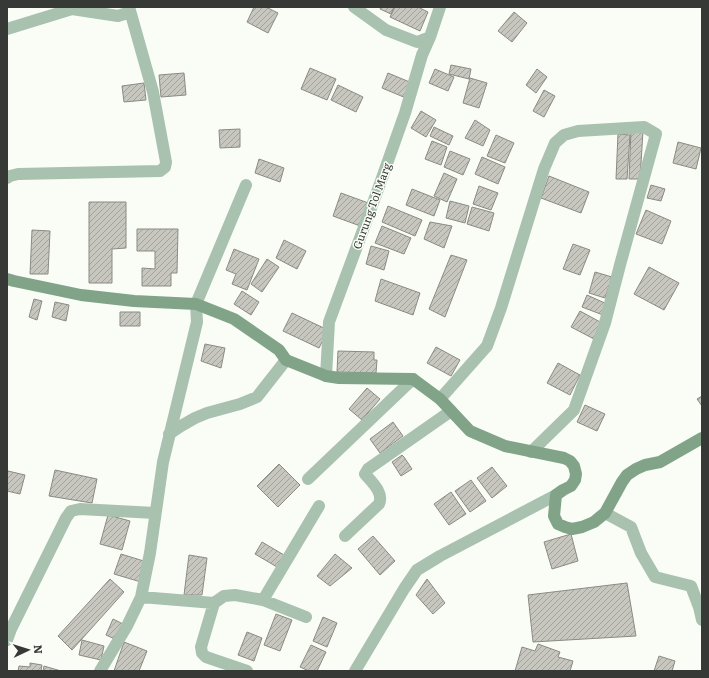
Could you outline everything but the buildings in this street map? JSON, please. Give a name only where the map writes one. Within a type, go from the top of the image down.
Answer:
[{"type":"main road","points":[[7,279],[81,295],[134,302],[196,304],[234,319],[279,350],[286,360],[326,376],[339,378],[413,379],[440,400],[470,431],[505,446],[564,458],[570,461],[574,466],[576,474],[575,480],[571,486],[556,495],[554,516],[558,524],[565,528],[582,527],[594,522],[605,513],[627,475],[641,467],[660,462],[702,438]]},
{"type":"street","points":[[354,7],[386,30],[417,42],[430,38]]},
{"type":"street","name":"Gurung Tol Marg","points":[[326,376],[329,322],[405,114],[422,55],[430,38],[440,7]]},
{"type":"street","points":[[7,29],[72,9],[118,16],[129,9],[153,92],[166,162],[165,167],[160,171],[18,174],[7,178]]},
{"type":"street","points":[[440,400],[487,346],[501,308],[544,169],[555,143],[564,135],[578,131],[644,127],[656,134],[603,330],[574,410],[531,452]]},
{"type":"street","points":[[100,671],[127,626],[141,597],[150,553],[163,462],[197,322],[196,304],[246,185]]},
{"type":"street","points":[[169,434],[195,418],[257,397],[286,360]]},
{"type":"street","points":[[308,479],[413,379]]},
{"type":"street","points":[[346,536],[380,504],[380,495],[365,474],[368,469],[451,411]]},
{"type":"street","points":[[354,671],[404,588],[417,570],[440,556],[556,495]]},
{"type":"street","points":[[263,600],[319,506]]},
{"type":"street","points":[[7,640],[66,518],[71,511],[80,509],[155,513]]},
{"type":"street","points":[[605,513],[631,527],[641,553],[655,577],[691,586],[702,620]]},
{"type":"street","points":[[247,671],[206,657],[202,653],[201,648],[214,603],[224,596],[235,595],[263,600],[306,617]]},
{"type":"street","points":[[141,597],[214,603]]}]
